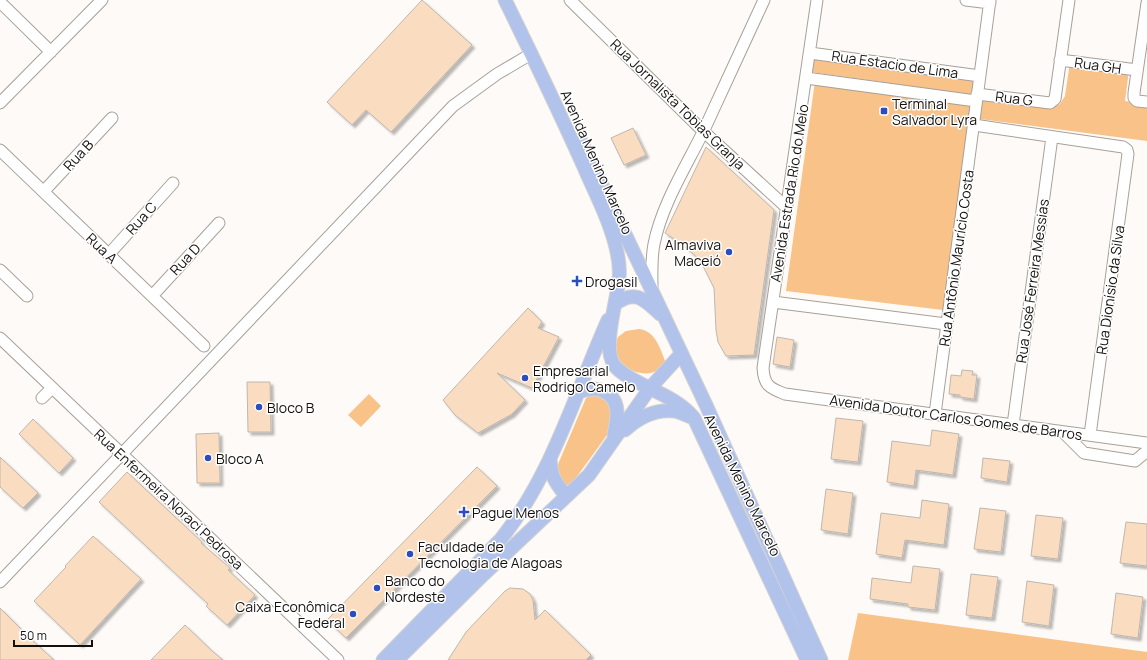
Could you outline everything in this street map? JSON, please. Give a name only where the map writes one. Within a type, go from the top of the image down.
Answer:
[{"type":"main road","name":"Avenida Menino Marcelo","points":[[505,0],[598,200],[616,247],[619,260],[619,279],[609,342],[609,356],[624,374],[680,404],[689,411],[694,418],[807,660]]},
{"type":"main road","name":"Avenida Menino Marcelo","points":[[514,0],[706,405],[820,660]]},
{"type":"main road","points":[[383,660],[502,539],[517,519],[535,489],[550,458],[615,304],[622,298],[636,296],[642,299],[664,318]]},
{"type":"main road","points":[[397,660],[484,574],[589,475],[650,388],[681,354]]},
{"type":"main road","points":[[578,392],[594,389],[601,390],[610,395],[616,403],[618,417],[611,442]]},
{"type":"main road","points":[[611,442],[639,419],[652,413],[674,412],[694,418]]},
{"type":"main road","points":[[550,458],[551,472],[555,483],[566,496]]},
{"type":"street","points":[[0,103],[102,0]]},
{"type":"street","name":"Rua Jornalista Tobias Granja","points":[[570,0],[703,131],[786,207]]},
{"type":"street","points":[[652,292],[651,267],[658,227],[764,0]]},
{"type":"street","name":"Avenida Estrada Rio do Meio","points":[[767,384],[764,377],[764,368],[772,302],[818,0]]},
{"type":"street","points":[[966,0],[990,2]]},
{"type":"street","points":[[1060,60],[1069,0]]},
{"type":"street","points":[[0,2],[51,52]]},
{"type":"street","name":"Rua Antônio Maurício Costa","points":[[935,414],[990,2]]},
{"type":"street","points":[[1147,3],[1134,98],[1137,101],[1147,102]]},
{"type":"street","name":"Rua Estacio de Lima","points":[[810,52],[980,76]]},
{"type":"street","points":[[0,582],[453,106],[497,74],[531,54]]},
{"type":"street","name":"Rua GH","points":[[1060,60],[1137,70]]},
{"type":"street","name":"Rua G","points":[[806,78],[977,97],[1050,103],[1054,99],[1060,60]]},
{"type":"street","name":"Rua B","points":[[44,191],[112,118]]},
{"type":"street","points":[[974,125],[1052,137]]},
{"type":"street","name":"Rua Dionísio da Silva","points":[[1052,137],[1123,147],[1127,150],[1128,154],[1090,435]]},
{"type":"street","name":"Rua José Ferreira Messias","points":[[1013,425],[1052,137]]},
{"type":"street","name":"Rua A","points":[[0,150],[204,346]]},
{"type":"street","name":"Rua C","points":[[109,254],[173,182]]},
{"type":"street","name":"Rua D","points":[[152,296],[219,223]]},
{"type":"street","points":[[0,270],[27,296]]},
{"type":"street","points":[[772,302],[946,324]]},
{"type":"street","name":"Rua Enfermeira Noraci Pedrosa","points":[[0,338],[121,454],[194,521],[338,660]]},
{"type":"street","name":"Avenida Doutor Carlos Gomes de Barros","points":[[767,384],[774,390],[785,394],[1147,443]]},
{"type":"street","points":[[42,398],[52,388]]},
{"type":"street","points":[[1063,432],[1083,456],[1132,464],[1147,451]]},
{"type":"shaded area","points":[[813,57],[976,80],[974,95],[811,72]]},
{"type":"shaded area","points":[[1070,62],[1129,70],[1125,101],[1147,105],[1147,141],[980,119],[983,99],[1051,108],[1060,104],[1065,96]]},
{"type":"shaded area","points":[[815,81],[975,105],[943,310],[786,291]]},
{"type":"shaded area","points":[[639,329],[650,333],[657,342],[666,363],[651,373],[638,373],[632,371],[622,363],[617,352],[616,345],[618,337],[626,331]]},
{"type":"shaded area","points":[[598,392],[610,401],[613,418],[610,431],[570,486],[562,485],[556,469],[586,398]]},
{"type":"shaded area","points":[[369,394],[381,406],[361,427],[348,415]]},
{"type":"shaded area","points":[[858,613],[1147,652],[1147,660],[848,660]]},
{"type":"building","points":[[422,0],[472,45],[391,132],[366,110],[352,125],[327,102]]},
{"type":"building","points":[[633,128],[646,155],[624,165],[611,138]]},
{"type":"building","name":"Almaviva Maceió","points":[[706,147],[774,210],[754,355],[726,356],[718,342],[714,288],[700,260],[682,244],[665,233]]},
{"type":"building","points":[[528,308],[542,322],[538,328],[559,337],[532,388],[497,373],[525,400],[512,414],[478,433],[455,415],[443,400]]},
{"type":"building","points":[[777,337],[794,340],[790,367],[773,364]]},
{"type":"building","points":[[962,370],[973,371],[972,375],[977,375],[974,399],[949,394],[951,375],[961,376]]},
{"type":"building","name":"Bloco B","points":[[247,382],[270,382],[271,432],[248,432]]},
{"type":"building","points":[[836,418],[863,421],[858,462],[831,459]]},
{"type":"building","points":[[33,419],[73,458],[59,473],[19,434]]},
{"type":"building","points":[[932,430],[959,434],[953,475],[916,470],[914,486],[887,482],[892,441],[930,446]]},
{"type":"building","name":"Bloco A","points":[[219,433],[220,483],[197,483],[196,434]]},
{"type":"building","points":[[0,457],[38,493],[23,508],[0,487]]},
{"type":"building","points":[[983,458],[1010,461],[1007,482],[981,478]]},
{"type":"building","points":[[477,467],[497,486],[346,638],[327,620]]},
{"type":"building","points":[[127,472],[202,542],[201,543],[230,568],[228,570],[255,595],[227,625],[206,606],[208,604],[99,502]]},
{"type":"building","points":[[826,489],[853,493],[848,534],[821,530]]},
{"type":"building","points":[[922,500],[949,504],[944,545],[905,540],[902,558],[876,554],[881,513],[920,518]]},
{"type":"building","points":[[980,508],[1006,511],[1001,552],[974,549]]},
{"type":"building","points":[[1036,515],[1063,518],[1058,559],[1031,556]]},
{"type":"building","points":[[1126,522],[1147,524],[1147,566],[1120,563]]},
{"type":"building","points":[[93,536],[141,579],[80,645],[34,601]]},
{"type":"building","points":[[913,566],[940,569],[935,610],[908,607],[908,604],[870,599],[872,578],[911,583]]},
{"type":"building","points":[[971,574],[998,577],[992,618],[966,615]]},
{"type":"building","points":[[1027,581],[1054,585],[1049,626],[1022,622]]},
{"type":"building","points":[[510,588],[523,589],[530,594],[533,600],[535,620],[545,610],[591,655],[586,660],[448,660],[466,632],[505,591]]},
{"type":"building","points":[[1116,593],[1143,597],[1138,638],[1111,634]]},
{"type":"building","points":[[0,608],[32,640],[54,660],[0,660]]},
{"type":"building","points":[[185,625],[211,650],[223,660],[151,660]]},
{"type":"place","name":"Terminal Salvador Lyra","points":[[884,111]]},
{"type":"place","name":"Almaviva Maceió","points":[[729,252]]},
{"type":"place","name":"Drogasil","points":[[577,281]]},
{"type":"place","name":"Empresarial Rodrigo Camelo","points":[[525,378]]},
{"type":"place","name":"Bloco B","points":[[259,407]]},
{"type":"place","name":"Bloco A","points":[[208,458]]},
{"type":"place","name":"Pague Menos","points":[[464,512]]},
{"type":"place","name":"Faculdade de Tecnologia de Alagoas","points":[[410,554]]},
{"type":"place","name":"Banco do Nordeste","points":[[377,588]]},
{"type":"place","name":"Caixa Econômica Federal","points":[[353,614]]}]
